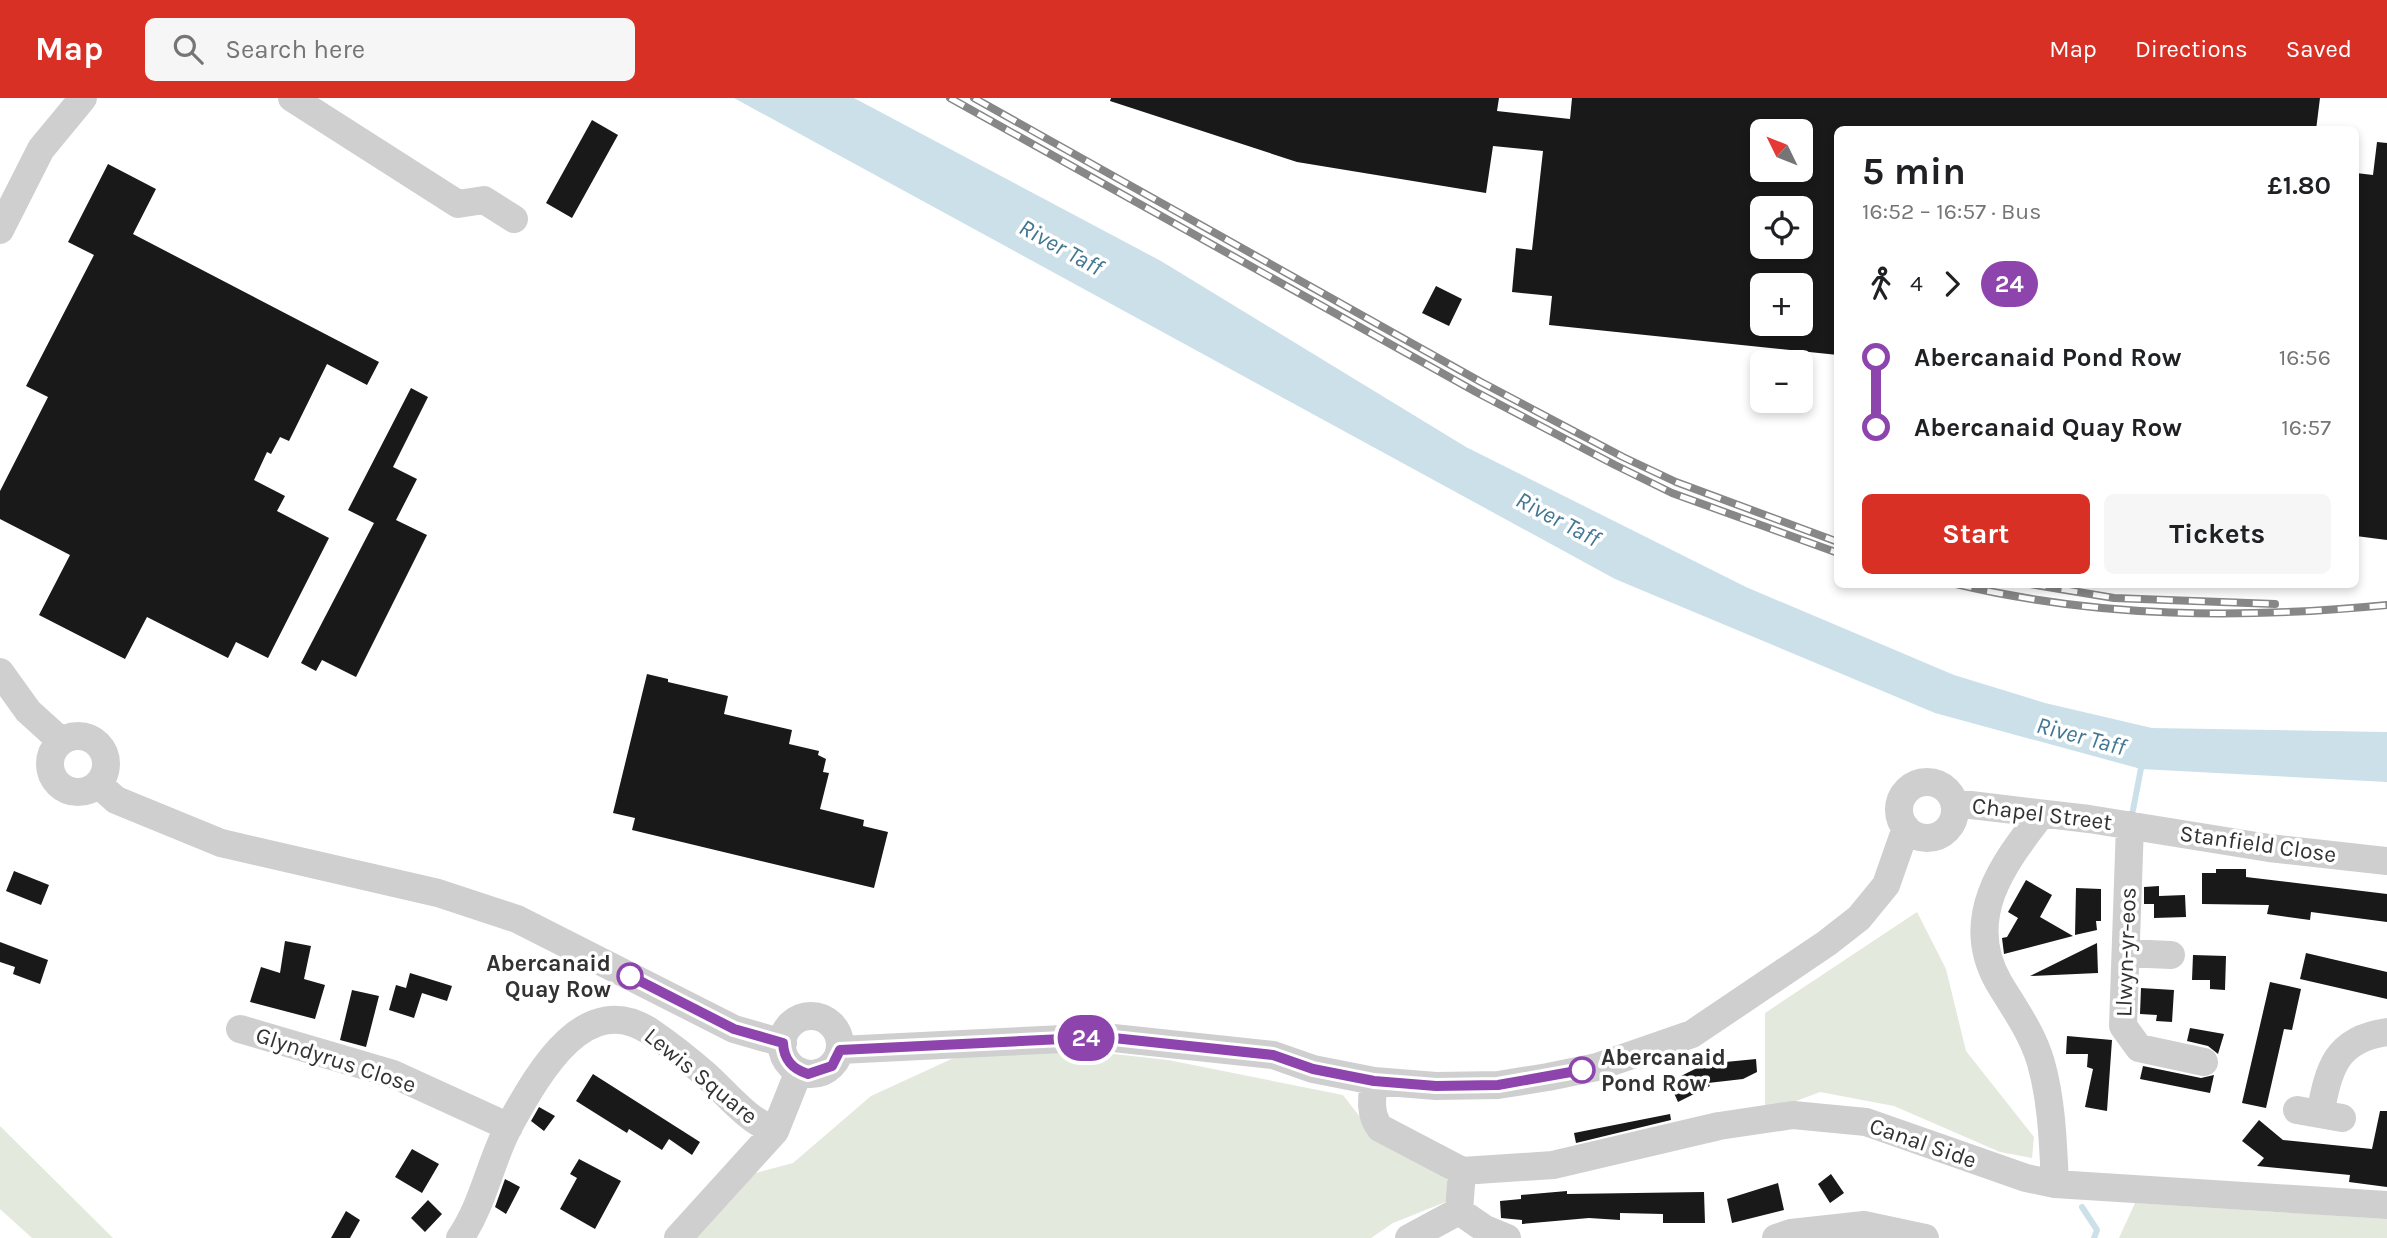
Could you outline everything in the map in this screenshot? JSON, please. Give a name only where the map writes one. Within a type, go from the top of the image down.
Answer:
[{"type":"street","points":[[0,230],[41,149],[83,98]]},
{"type":"street","points":[[292,98],[458,204],[484,200],[514,219]]},
{"type":"street","points":[[0,673],[28,711],[61,741]]},
{"type":"street","points":[[79,735],[88,737],[101,747],[107,767],[98,784],[82,792],[73,792],[57,782],[50,765],[55,747],[61,741],[79,735]]},
{"type":"street","points":[[1935,783],[1950,795],[1954,803],[1952,822],[1939,835],[1919,837],[1906,828],[1899,815],[1899,806],[1902,797],[1916,784],[1935,783]]},
{"type":"street","points":[[98,784],[116,800],[221,843],[438,893],[517,919],[734,1029],[783,1043]]},
{"type":"street","name":"Chapel Street","points":[[1954,803],[2130,825]]},
{"type":"street","points":[[2041,815],[2004,862],[1984,915],[1985,941],[1990,964],[2014,1003],[2041,1061],[2053,1129],[2055,1184]]},
{"type":"street","name":"Stanfield Close","points":[[2130,825],[2269,848],[2387,861]]},
{"type":"street","name":"Llwyn-yr-eos","points":[[2130,825],[2123,1026],[2140,1048],[2204,1062]]},
{"type":"street","points":[[840,1050],[1104,1037],[1273,1055],[1313,1069],[1374,1081],[1436,1086],[1510,1083],[1597,1067],[1692,1034],[1859,918],[1886,886],[1906,828]]},
{"type":"street","points":[[2126,953],[2171,955]]},
{"type":"street","points":[[812,1016],[834,1027],[840,1050],[832,1066],[825,1071],[808,1074],[799,1071],[787,1060],[783,1043],[789,1027],[804,1017],[812,1016]]},
{"type":"street","name":"Lewis Square","points":[[469,1235],[509,1127],[552,1058],[577,1031],[610,1017],[621,1017],[650,1031],[705,1074],[754,1122],[775,1131]]},
{"type":"street","name":"Glyndyrus Close","points":[[240,1029],[393,1074],[509,1127]]},
{"type":"street","points":[[2320,1114],[2328,1075],[2341,1054],[2364,1035],[2387,1032]]},
{"type":"street","points":[[678,1238],[775,1131],[799,1071]]},
{"type":"street","points":[[1374,1081],[1372,1104],[1375,1122],[1380,1128],[1462,1171],[1459,1211]]},
{"type":"street","name":"Canal Side","points":[[1462,1171],[1553,1165],[1719,1126],[1793,1115],[1866,1122],[2026,1178],[2055,1184],[2387,1205]]},
{"type":"street","points":[[1409,1238],[1459,1211]]},
{"type":"street","points":[[1459,1211],[1485,1229],[1507,1238]]},
{"type":"street","points":[[1776,1238],[1791,1233],[1864,1225],[1926,1238]]},
{"type":"shaded area","points":[[1917,912],[1946,969],[1966,1051],[2034,1137],[2032,1158],[2000,1152],[1894,1106],[1820,1092],[1765,1113],[1765,1013]]},
{"type":"shaded area","points":[[1078,1050],[1168,1060],[1343,1095],[1377,1139],[1447,1176],[1448,1201],[1393,1223],[1371,1238],[690,1238],[748,1175],[793,1163],[871,1096],[958,1056]]},
{"type":"shaded area","points":[[0,1126],[113,1238],[32,1238],[0,1209]]},
{"type":"shaded area","points":[[2135,1203],[2387,1219],[2387,1238],[2119,1238]]},
{"type":"water","name":"River Taff","points":[[734,98],[854,98],[1161,261],[1466,447],[1746,587],[1954,675],[2045,703],[2152,728],[2387,732],[2387,782],[2141,769],[1935,713],[1615,579]]},
{"type":"building","points":[[1111,98],[1499,98],[1497,111],[1570,119],[1572,98],[2320,98],[2316,126],[1834,126],[1834,355],[1813,352],[1813,350],[1790,350],[1549,325],[1552,296],[1512,292],[1516,248],[1532,250],[1543,151],[1493,146],[1486,193],[1297,162],[1110,101]]},
{"type":"building","points":[[592,120],[618,135],[572,218],[546,203]]},
{"type":"building","points":[[2377,142],[2387,143],[2387,540],[2359,536],[2359,173],[2373,175]]},
{"type":"building","points":[[108,164],[156,189],[133,234],[379,362],[367,385],[327,364],[289,441],[280,437],[271,454],[267,452],[254,480],[285,496],[277,511],[329,538],[268,658],[236,642],[228,658],[147,617],[125,659],[39,615],[70,555],[0,519],[0,491],[48,397],[26,386],[94,255],[68,242]]},
{"type":"building","points":[[1436,286],[1462,299],[1449,326],[1422,313]]},
{"type":"building","points":[[411,388],[428,397],[393,467],[417,479],[396,520],[427,535],[356,677],[322,660],[316,671],[301,663],[374,523],[348,510]]},
{"type":"building","points":[[647,674],[668,679],[668,682],[728,696],[724,714],[792,730],[789,744],[819,751],[818,755],[826,759],[823,772],[829,773],[820,809],[864,820],[863,826],[888,832],[874,888],[632,830],[635,818],[613,813]]},
{"type":"building","points":[[2216,869],[2246,869],[2246,877],[2387,894],[2387,922],[2311,912],[2310,920],[2267,914],[2269,905],[2202,904],[2202,873],[2216,873]]},
{"type":"building","points":[[14,871],[49,885],[41,905],[6,891]]},
{"type":"building","points":[[2026,880],[2052,895],[2040,917],[2073,936],[2004,954],[2002,938],[2007,937],[2018,918],[2008,912]]},
{"type":"building","points":[[2159,886],[2159,896],[2185,895],[2186,917],[2154,918],[2154,904],[2144,904],[2144,887]]},
{"type":"building","points":[[2076,888],[2101,889],[2101,921],[2096,921],[2097,930],[2075,935]]},
{"type":"building","points":[[285,941],[311,946],[304,979],[325,985],[315,1019],[250,1002],[261,967],[280,973]]},
{"type":"building","points":[[0,942],[48,960],[40,984],[13,974],[15,967],[0,962]]},
{"type":"building","points":[[2097,943],[2098,973],[2030,976]]},
{"type":"building","points":[[2306,953],[2387,972],[2387,999],[2300,979]]},
{"type":"building","points":[[2193,955],[2226,956],[2225,990],[2210,989],[2210,980],[2192,980]]},
{"type":"building","points":[[410,973],[452,986],[447,1001],[422,993],[414,1018],[389,1010],[396,985],[406,988]]},
{"type":"building","points":[[2270,982],[2301,989],[2292,1030],[2284,1029],[2266,1108],[2242,1103]]},
{"type":"building","points":[[2141,988],[2174,990],[2172,1022],[2156,1021],[2157,1015],[2140,1014]]},
{"type":"building","points":[[352,990],[379,996],[366,1047],[340,1040]]},
{"type":"building","points":[[2190,1028],[2224,1034],[2218,1054],[2208,1046],[2187,1041]]},
{"type":"building","points":[[2067,1036],[2112,1040],[2107,1111],[2085,1107],[2093,1069],[2087,1067],[2088,1054],[2066,1054]]},
{"type":"building","points":[[1756,1059],[1757,1072],[1743,1079],[1708,1083],[1710,1086],[1678,1102],[1669,1082],[1705,1064]]},
{"type":"building","points":[[2143,1066],[2201,1078],[2214,1075],[2210,1093],[2140,1079]]},
{"type":"building","points":[[593,1074],[700,1142],[692,1155],[669,1139],[662,1150],[629,1129],[627,1133],[576,1101]]},
{"type":"building","points":[[539,1107],[555,1116],[544,1131],[531,1121]]},
{"type":"building","points":[[2380,1111],[2387,1111],[2387,1187],[2349,1182],[2350,1175],[2257,1166],[2264,1158],[2242,1141],[2259,1120],[2283,1140],[2372,1149]]},
{"type":"building","points":[[1670,1114],[1671,1120],[1576,1143],[1574,1133]]},
{"type":"building","points":[[412,1149],[439,1164],[422,1193],[395,1177]]},
{"type":"building","points":[[579,1159],[621,1181],[595,1229],[560,1209],[577,1178],[570,1174]]},
{"type":"building","points":[[1831,1174],[1844,1193],[1830,1203],[1818,1184]]},
{"type":"building","points":[[505,1179],[520,1187],[506,1214],[495,1207]]},
{"type":"building","points":[[1778,1183],[1784,1210],[1732,1223],[1727,1199]]},
{"type":"building","points":[[1567,1191],[1567,1194],[1704,1192],[1705,1223],[1663,1223],[1663,1214],[1620,1213],[1620,1220],[1589,1218],[1522,1224],[1522,1220],[1501,1218],[1500,1201],[1521,1199],[1521,1195]]},
{"type":"building","points":[[428,1200],[442,1214],[425,1232],[411,1218]]},
{"type":"building","points":[[346,1211],[360,1220],[350,1238],[331,1238]]},
{"type":"waterway","points":[[2133,810],[2142,763]]},
{"type":"waterway","points":[[2082,1207],[2097,1230],[2094,1238]]},
{"type":"railway","points":[[950,98],[1476,392],[1615,465],[1672,493],[1834,552]]},
{"type":"railway","points":[[974,98],[1481,382],[1623,457],[1676,482],[1834,541]]},
{"type":"railway","points":[[1975,588],[2063,604],[2171,613],[2279,612],[2387,605]]},
{"type":"railway","points":[[2054,588],[2114,598],[2275,604]]},
{"type":"bus line","name":"24","points":[[630,976],[734,1029],[783,1043],[783,1052],[792,1067],[808,1074],[825,1071],[832,1066],[840,1050],[1104,1037],[1273,1055],[1313,1069],[1374,1081],[1436,1086],[1498,1085],[1582,1070]]},
{"type":"place","name":"Abercanaid Quay Row","points":[[630,976]]},
{"type":"place","name":"Abercanaid Pond Row","points":[[1582,1070]]}]
